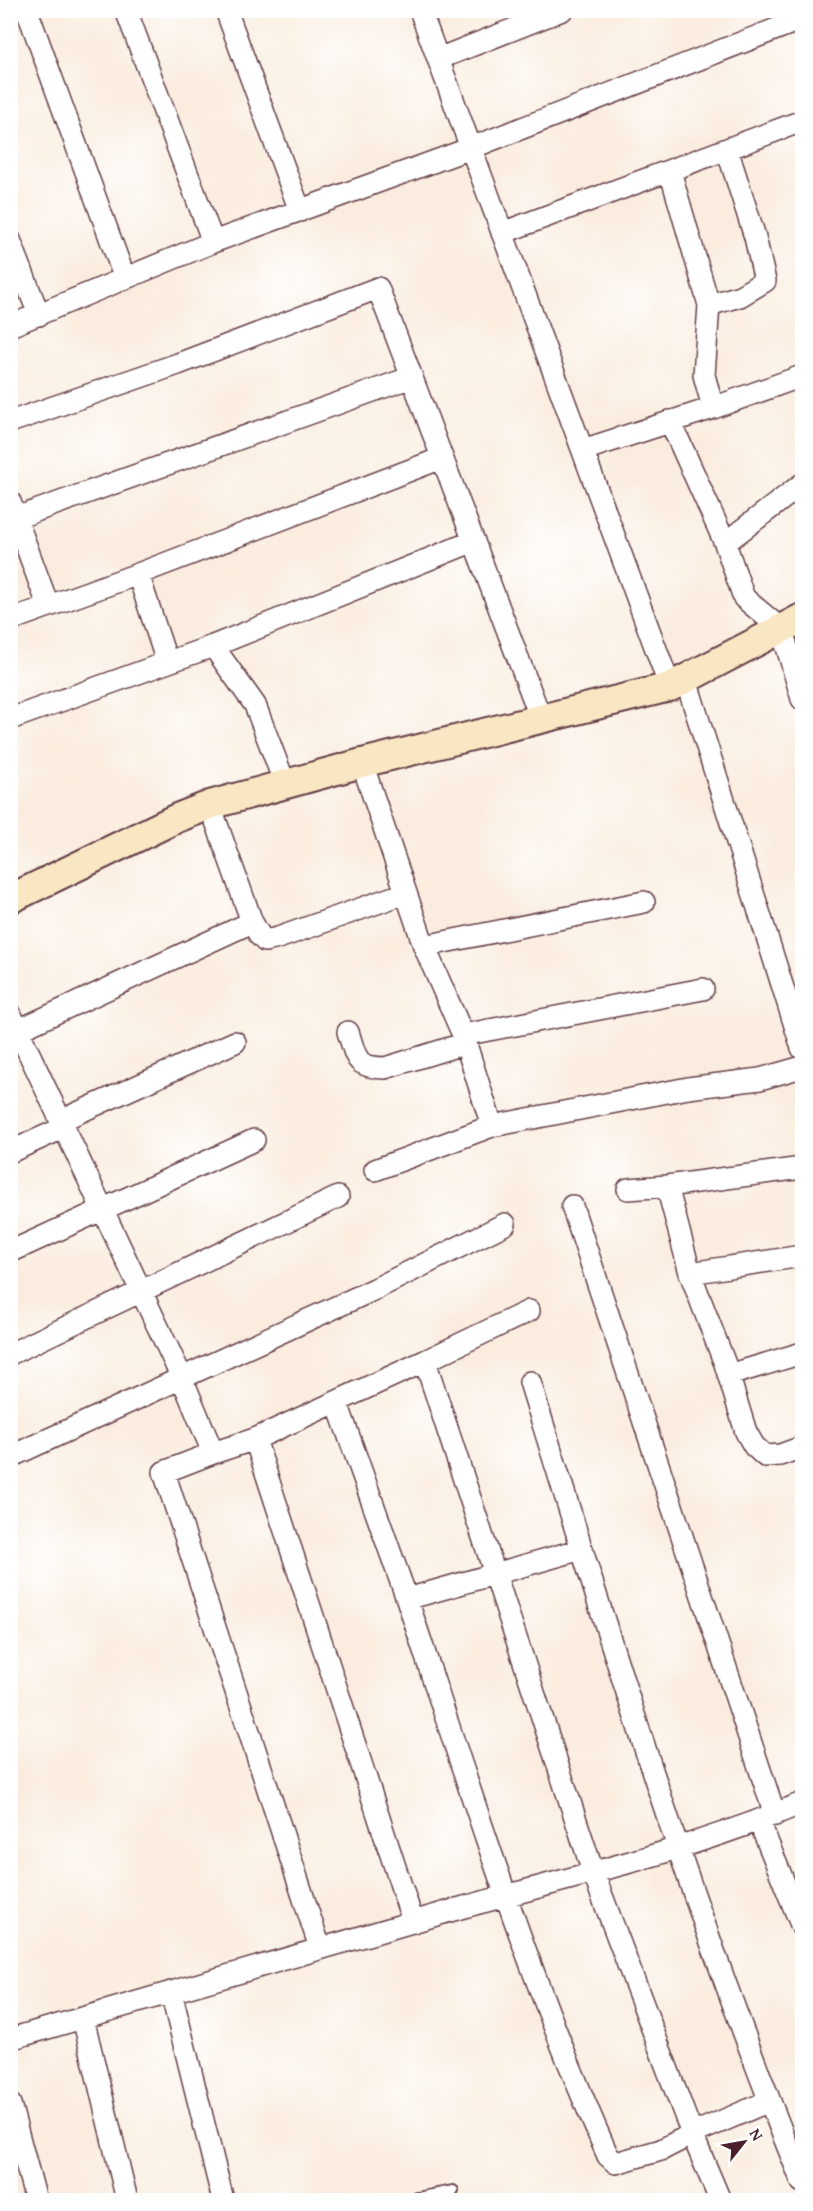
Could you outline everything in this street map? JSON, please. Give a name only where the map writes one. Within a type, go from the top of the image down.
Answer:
[{"type":"street","points":[[27,10],[125,279]]},
{"type":"street","points":[[126,10],[213,242]]},
{"type":"street","points":[[226,10],[300,211]]},
{"type":"street","points":[[420,10],[583,450],[678,684],[802,1048]]},
{"type":"street","points":[[438,59],[562,10]]},
{"type":"street","points":[[10,326],[213,242],[471,148],[802,19]]},
{"type":"street","points":[[502,233],[802,122]]},
{"type":"street","points":[[709,305],[740,296],[765,281],[755,237],[727,149]]},
{"type":"street","points":[[670,171],[709,305],[704,375],[714,408]]},
{"type":"street","points":[[10,240],[39,315]]},
{"type":"street","points":[[10,422],[178,364],[378,288],[541,719]]},
{"type":"street","points":[[583,450],[714,408],[802,376]]},
{"type":"street","points":[[48,605],[13,510],[412,377]]},
{"type":"street","points":[[670,421],[725,543],[744,598],[792,624]]},
{"type":"street","points":[[10,620],[442,458]]},
{"type":"street","points":[[725,543],[802,484]]},
{"type":"street","points":[[10,719],[213,646],[474,541]]},
{"type":"street","points":[[138,573],[167,662]]},
{"type":"street","points":[[10,899],[177,818],[210,805],[362,762],[678,684],[792,624]]},
{"type":"street","points":[[792,624],[802,699]]},
{"type":"street","points":[[213,646],[255,705],[285,784]]},
{"type":"street","points":[[362,762],[424,946],[465,1039],[492,1126]]},
{"type":"street","points":[[210,805],[252,922],[265,940],[278,938],[405,892]]},
{"type":"street","points":[[424,946],[644,902]]},
{"type":"street","points":[[213,1454],[182,1378],[103,1208],[13,1026],[252,922]]},
{"type":"street","points":[[348,1032],[358,1061],[363,1066],[385,1068],[465,1039],[703,989]]},
{"type":"street","points":[[10,1152],[63,1124],[235,1042]]},
{"type":"street","points":[[375,1170],[492,1126],[688,1088],[760,1079],[802,1067]]},
{"type":"street","points":[[10,1252],[254,1140]]},
{"type":"street","points":[[628,1189],[802,1168]]},
{"type":"street","points":[[667,1186],[690,1273],[729,1375],[746,1432],[754,1446],[765,1456],[780,1455],[802,1447]]},
{"type":"street","points":[[10,1354],[142,1293],[338,1197]]},
{"type":"street","points":[[572,1206],[802,1927]]},
{"type":"street","points":[[10,1457],[375,1289],[505,1224]]},
{"type":"street","points":[[690,1273],[802,1256]]},
{"type":"street","points":[[320,1948],[164,1472],[255,1440],[529,1311]]},
{"type":"street","points":[[729,1375],[802,1353]]},
{"type":"street","points":[[425,1361],[593,1872],[692,2134],[720,2200]]},
{"type":"street","points":[[530,1382],[679,1848],[770,2102],[802,2182]]},
{"type":"street","points":[[337,1403],[407,1599],[504,1896],[549,2015],[608,2156],[616,2163],[625,2162],[661,2150],[692,2134],[770,2102]]},
{"type":"street","points":[[255,1440],[413,1922]]},
{"type":"street","points":[[407,1599],[494,1572],[582,1549]]},
{"type":"street","points":[[10,2039],[320,1948],[679,1848],[767,1818],[802,1803]]},
{"type":"street","points":[[171,1992],[223,2200]]},
{"type":"street","points":[[83,2018],[127,2200]]},
{"type":"street","points":[[10,2104],[36,2200]]},
{"type":"lane","points":[[408,2200],[453,2191]]}]
